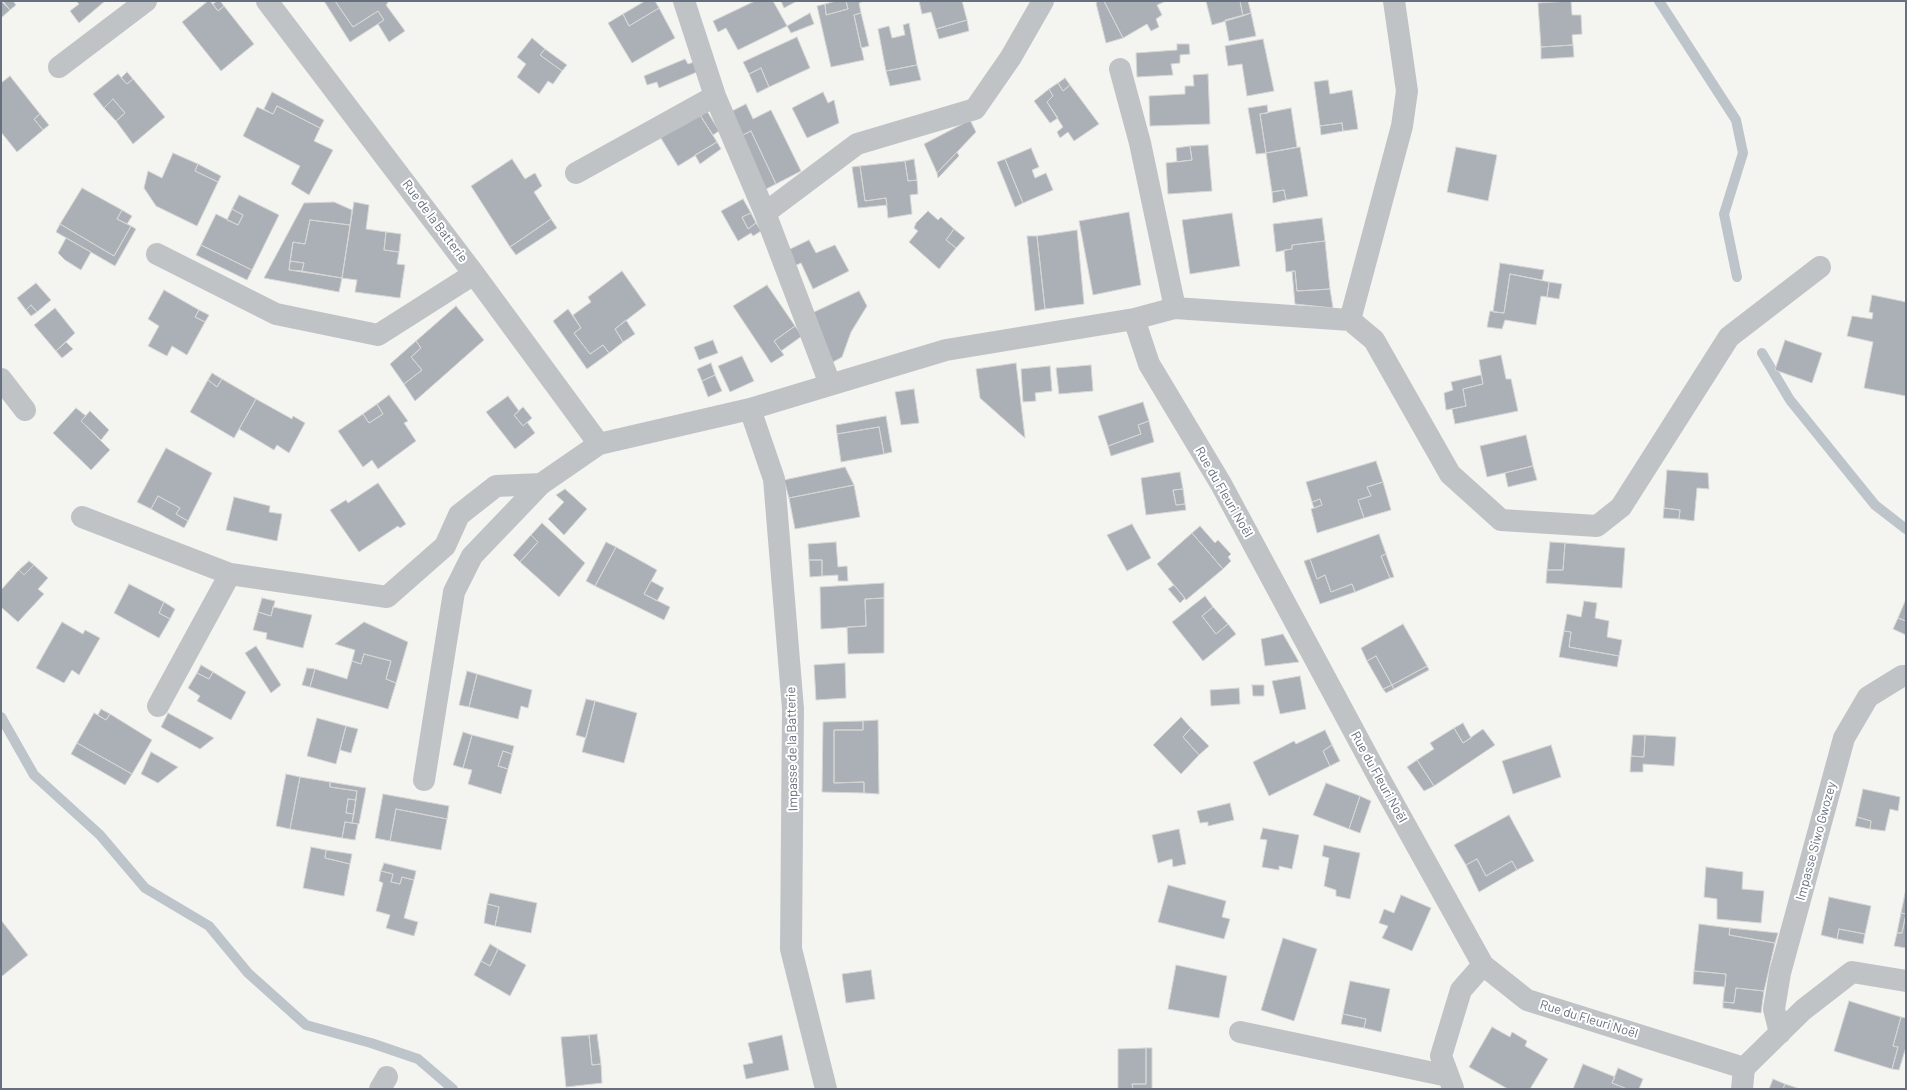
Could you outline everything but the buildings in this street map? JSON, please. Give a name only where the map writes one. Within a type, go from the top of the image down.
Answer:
[{"type":"street","points":[[60,67],[146,1]]},
{"type":"street","name":"Rue de la Batterie","points":[[267,1],[474,274],[599,444]]},
{"type":"street","points":[[684,1],[715,96],[765,214],[830,384]]},
{"type":"street","points":[[765,214],[857,144],[975,109],[1011,57],[1043,1]]},
{"type":"street","points":[[1350,320],[1402,126],[1407,91],[1394,1]]},
{"type":"street","points":[[1120,69],[1140,143],[1175,308]]},
{"type":"street","points":[[576,173],[715,96]]},
{"type":"street","points":[[157,254],[276,314],[378,335],[474,274]]},
{"type":"street","points":[[424,780],[454,592],[472,556],[541,484],[599,444],[750,409],[946,350],[1134,319],[1175,308],[1350,320],[1374,340],[1450,474],[1501,520],[1596,526],[1621,507],[1729,337],[1820,266]]},
{"type":"street","name":"Rue du Fleuri Noël","points":[[1134,319],[1149,364],[1221,484],[1382,783],[1483,965],[1527,1000],[1743,1079]]},
{"type":"street","points":[[1,379],[25,410]]},
{"type":"street","name":"Impasse de la Batterie","points":[[750,409],[774,479],[794,709],[791,949],[826,1089]]},
{"type":"street","points":[[82,517],[230,574],[387,597],[445,546],[459,515],[496,486],[541,484]]},
{"type":"street","points":[[158,706],[230,574]]},
{"type":"street","name":"Impasse Siwo Gwozey","points":[[1780,1033],[1774,1009],[1780,973],[1844,738],[1868,697],[1902,676],[1906,676]]},
{"type":"street","points":[[1451,1083],[1441,1056],[1461,990],[1483,965]]},
{"type":"street","points":[[1743,1079],[1780,1033],[1803,1010],[1852,972],[1906,981]]},
{"type":"street","points":[[1240,1032],[1451,1083]]},
{"type":"waterway","points":[[1659,1],[1736,120],[1743,153],[1724,214],[1737,277]]},
{"type":"waterway","points":[[1762,353],[1790,400],[1875,505],[1906,529]]},
{"type":"waterway","points":[[1,717],[34,775],[100,835],[145,888],[209,926],[248,973],[306,1025],[371,1043],[418,1059],[453,1089]]}]
